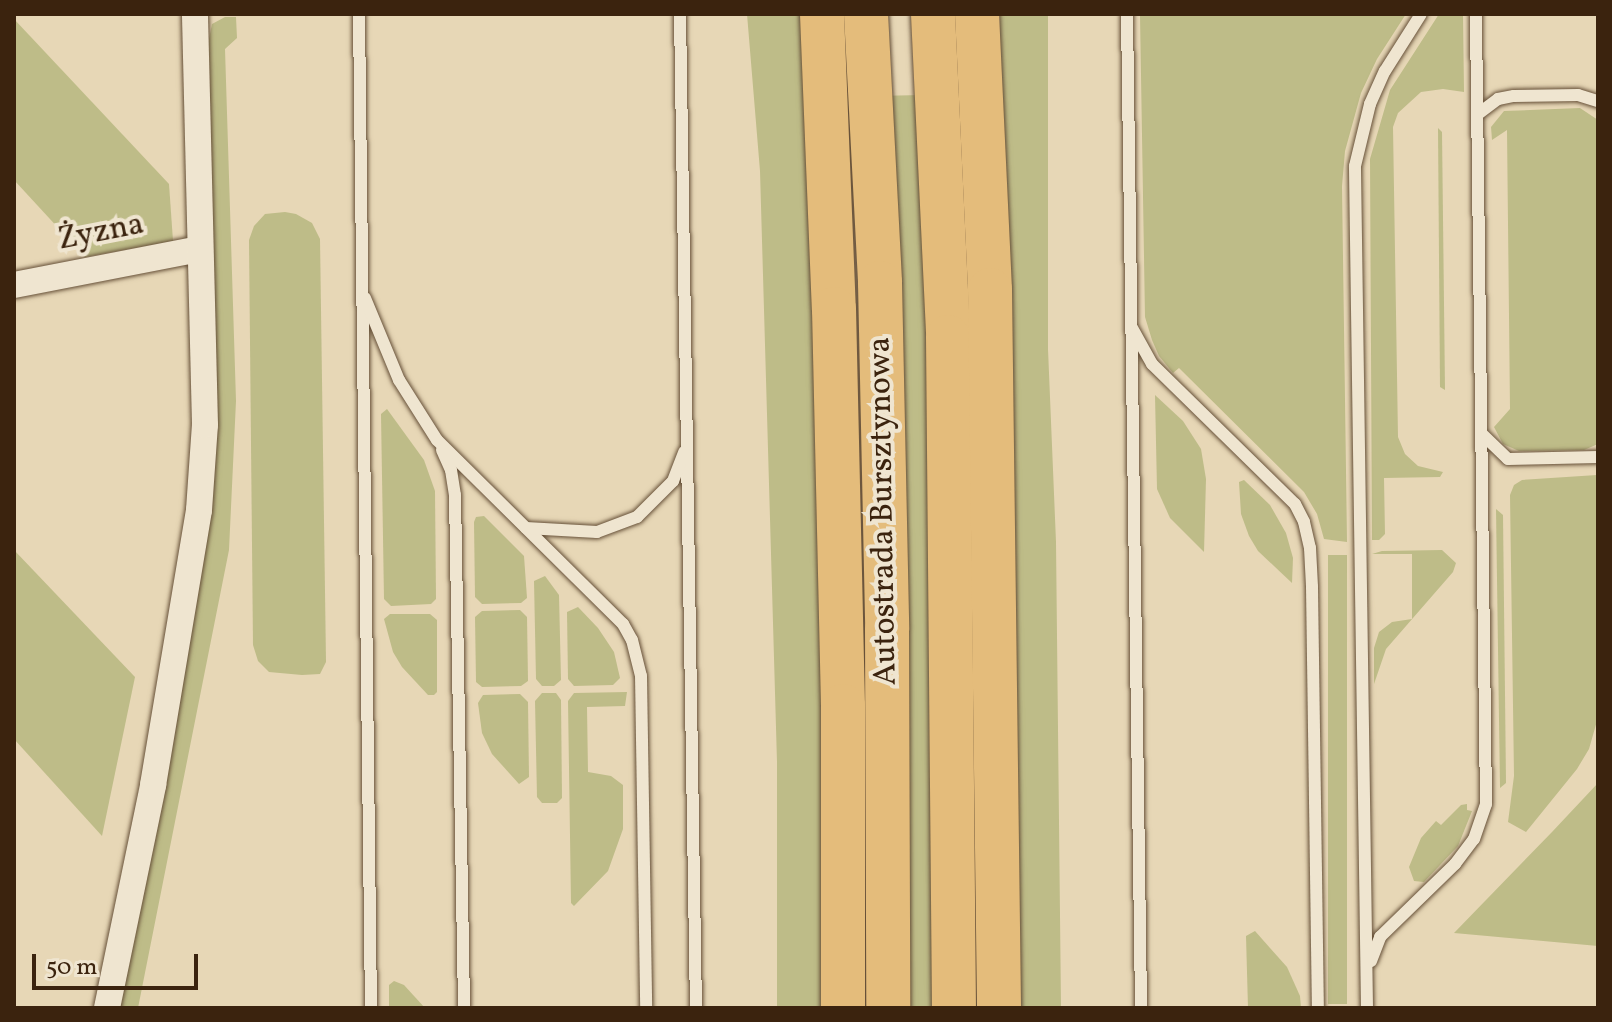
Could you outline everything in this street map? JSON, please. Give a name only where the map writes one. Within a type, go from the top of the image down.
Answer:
[{"type":"highway","points":[[822,14],[834,293],[843,690],[843,1008]]},
{"type":"highway","points":[[977,14],[990,290],[999,1008]]},
{"type":"highway","name":"Autostrada Bursztynowa","points":[[874,21],[871,99],[880,283],[887,613],[888,1008]]},
{"type":"highway","name":"Autostrada Bursztynowa","points":[[926,21],[938,96],[948,337],[954,1008]]},
{"type":"street","points":[[107,1008],[153,785],[199,510],[205,425],[195,14]]},
{"type":"street","name":"Żyzna","points":[[14,285],[200,249]]},
{"type":"lane","points":[[359,14],[371,1008]]},
{"type":"lane","points":[[680,14],[696,1008]]},
{"type":"lane","points":[[1127,14],[1141,1008]]},
{"type":"lane","points":[[1367,1008],[1355,166],[1370,104],[1385,71],[1421,14]]},
{"type":"lane","points":[[1367,979],[1380,937],[1455,864],[1474,839],[1486,804],[1476,14]]},
{"type":"lane","points":[[1478,114],[1498,99],[1514,96],[1578,95],[1598,101]]},
{"type":"lane","points":[[361,288],[399,380],[437,440],[451,470],[455,495],[464,1008]]},
{"type":"lane","points":[[1131,325],[1152,364],[1295,504],[1304,522],[1310,548],[1312,587],[1318,1008]]},
{"type":"lane","points":[[1482,434],[1508,459],[1598,457]]},
{"type":"lane","points":[[437,440],[623,624],[638,657],[646,1008]]},
{"type":"lane","points":[[526,528],[597,532],[637,517],[673,481],[687,442]]},
{"type":"shaded area","points":[[747,14],[806,14],[832,1008],[777,1008],[777,762],[760,171]]},
{"type":"shaded area","points":[[1000,14],[1048,14],[1048,349],[1056,542],[1061,1008],[1010,1008],[999,183]]},
{"type":"shaded area","points":[[1140,14],[1406,14],[1377,59],[1361,93],[1345,151],[1342,186],[1347,542],[1324,539],[1317,514],[1304,492],[1179,368],[1173,373],[1159,356],[1152,340],[1145,317]]},
{"type":"shaded area","points":[[1439,14],[1463,14],[1464,92],[1443,89],[1421,92],[1398,113],[1393,127],[1398,437],[1405,454],[1418,466],[1443,472],[1440,477],[1384,478],[1385,534],[1379,540],[1372,540],[1370,159],[1390,90]]},
{"type":"shaded area","points":[[225,17],[236,17],[237,38],[225,49],[236,401],[229,550],[138,1008],[117,1008],[215,405],[209,39],[212,24]]},
{"type":"shaded area","points":[[14,19],[169,184],[173,241],[85,257],[14,180]]},
{"type":"shaded area","points":[[923,95],[939,1008],[902,1008],[886,96]]},
{"type":"shaded area","points":[[1580,108],[1598,120],[1598,444],[1584,450],[1519,451],[1503,444],[1494,427],[1510,409],[1507,130],[1492,140],[1491,127],[1504,111]]},
{"type":"shaded area","points":[[1438,128],[1442,132],[1445,390],[1440,387]]},
{"type":"shaded area","points":[[285,212],[312,223],[320,239],[326,662],[320,674],[269,672],[258,661],[253,645],[249,240],[254,226],[265,214]]},
{"type":"shaded area","points":[[1155,395],[1183,421],[1201,449],[1206,479],[1204,552],[1170,518],[1157,489]]},
{"type":"shaded area","points":[[387,409],[424,460],[435,491],[436,599],[431,604],[391,606],[384,599],[381,414]]},
{"type":"shaded area","points":[[1597,475],[1597,721],[1589,749],[1577,769],[1526,832],[1508,822],[1514,776],[1510,495],[1514,485],[1522,480]]},
{"type":"shaded area","points":[[1244,480],[1270,505],[1286,533],[1293,558],[1292,583],[1258,551],[1249,536],[1241,514],[1239,482]]},
{"type":"shaded area","points":[[1496,509],[1503,515],[1506,783],[1500,788]]},
{"type":"shaded area","points":[[484,516],[524,556],[527,598],[521,603],[482,604],[475,597],[474,522],[476,517]]},
{"type":"shaded area","points":[[14,550],[135,677],[102,836],[14,739]]},
{"type":"shaded area","points":[[1442,550],[1456,563],[1453,572],[1386,649],[1374,684],[1374,648],[1379,632],[1392,622],[1412,619],[1412,554],[1372,554],[1382,551]]},
{"type":"shaded area","points":[[1328,555],[1347,555],[1347,1004],[1328,1004]]},
{"type":"shaded area","points":[[545,576],[559,595],[561,680],[554,686],[542,686],[536,679],[534,581]]},
{"type":"shaded area","points":[[578,607],[598,628],[614,652],[620,678],[613,685],[574,686],[568,679],[567,612]]},
{"type":"shaded area","points":[[520,610],[527,617],[528,681],[521,686],[482,687],[476,682],[475,617],[482,611]]},
{"type":"shaded area","points":[[390,614],[430,614],[437,620],[437,692],[434,695],[428,695],[402,667],[393,652],[384,619]]},
{"type":"shaded area","points":[[627,692],[625,706],[587,707],[588,772],[611,776],[623,785],[623,829],[608,871],[574,906],[571,903],[568,701],[574,693]]},
{"type":"shaded area","points":[[542,693],[556,693],[561,700],[562,798],[557,803],[542,803],[537,797],[535,701]]},
{"type":"shaded area","points":[[520,694],[528,702],[529,777],[519,784],[492,754],[482,733],[478,703],[483,695]]},
{"type":"shaded area","points":[[1598,783],[1598,946],[1454,933],[1552,832]]},
{"type":"shaded area","points":[[1467,804],[1467,810],[1472,811],[1458,846],[1424,882],[1414,881],[1409,867],[1421,838],[1436,821],[1441,825],[1461,805]]},
{"type":"shaded area","points":[[1255,931],[1287,967],[1300,996],[1301,1008],[1248,1008],[1246,936]]},
{"type":"shaded area","points":[[394,981],[404,985],[425,1008],[389,1008],[389,985]]}]
